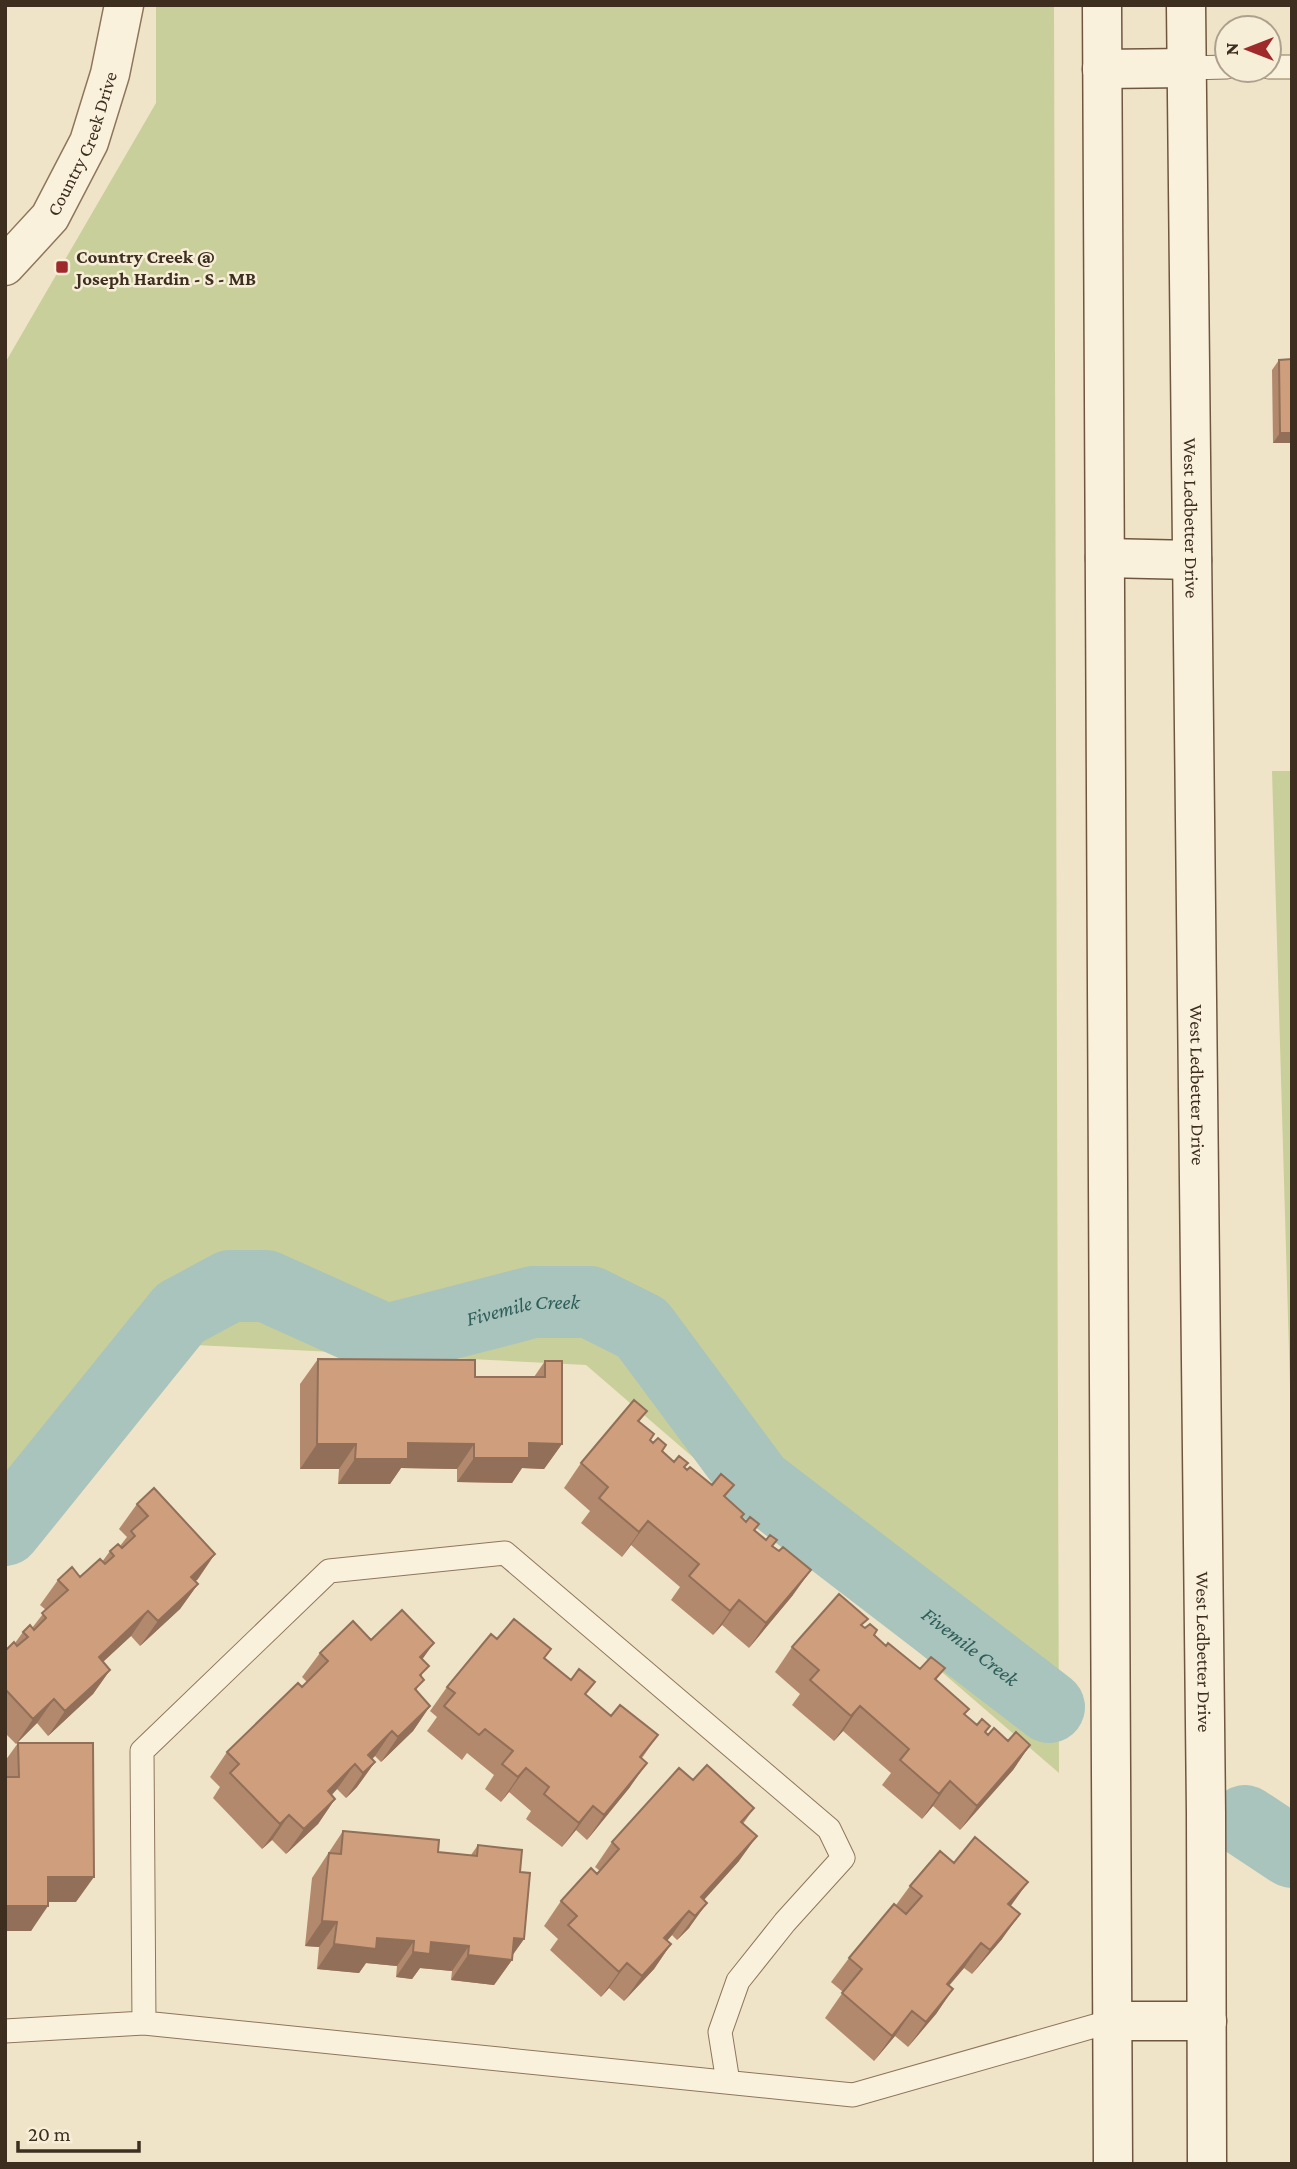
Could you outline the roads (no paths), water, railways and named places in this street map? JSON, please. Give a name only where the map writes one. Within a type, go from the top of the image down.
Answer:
[{"type":"main road","name":"Country Creek Drive","points":[[5,266],[50,217],[89,142],[110,74],[124,5]]},
{"type":"main road","points":[[1102,5],[1113,2164]]},
{"type":"main road","name":"West Ledbetter Drive","points":[[1186,5],[1207,2164]]},
{"type":"main road","points":[[1102,69],[1187,68]]},
{"type":"main road","points":[[1105,558],[1192,559]]},
{"type":"main road","points":[[1112,2021],[1207,2021]]},
{"type":"lane","points":[[1187,68],[1213,68]]},
{"type":"lane","points":[[144,2023],[142,1751],[329,1571],[505,1553],[829,1829],[843,1858],[785,1922],[738,1981],[720,2032],[728,2082]]},
{"type":"lane","points":[[5,2031],[144,2023],[853,2095],[1112,2021]]},
{"type":"waterway","name":"Fivemile Creek","points":[[5,1530],[180,1313],[230,1286],[266,1286],[386,1340],[533,1302],[590,1302],[642,1328],[757,1483],[1049,1707]]},
{"type":"waterway","name":"Fivemile Creek","points":[[1245,1821],[1292,1852]]},
{"type":"place","name":"Country Creek @ Joseph Hardin - S - MB","points":[[62,267]]}]
